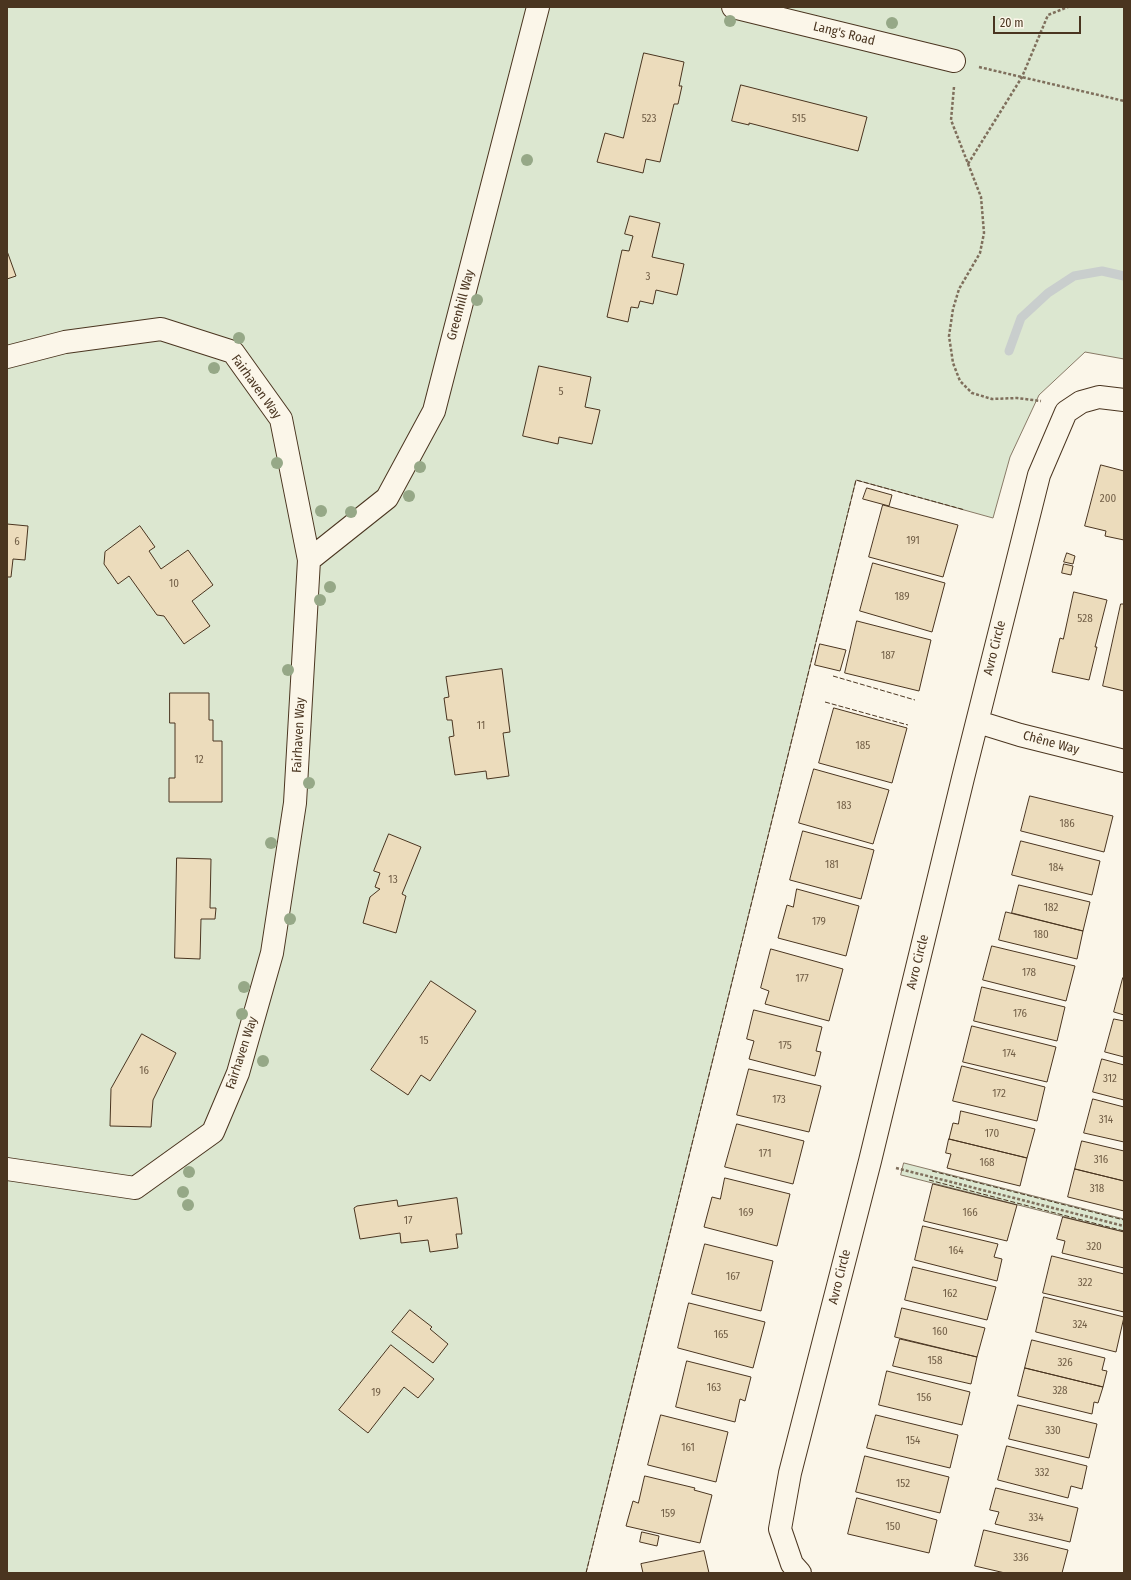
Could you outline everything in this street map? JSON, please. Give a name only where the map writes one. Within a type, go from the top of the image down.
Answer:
[{"type":"street","name":"Greenhill Way","points":[[309,560],[387,498],[434,411],[538,7]]},
{"type":"street","name":"Lang's Road","points":[[733,7],[957,62]]},
{"type":"street","name":"Fairhaven Way","points":[[7,357],[65,342],[161,329],[233,352],[281,419],[309,560],[295,803],[272,953],[238,1073],[213,1132],[135,1188],[7,1169]]},
{"type":"street","name":"Avro Circle","points":[[800,1573],[792,1564],[780,1529],[788,1480],[870,1161],[963,778],[1039,475],[1066,412],[1081,402],[1099,397],[1124,400]]},
{"type":"street","name":"Chêne Way","points":[[978,722],[1020,735],[1124,762]]},
{"type":"path","points":[[967,165],[1022,77],[1048,15],[1068,7]]},
{"type":"path","points":[[1042,401],[1017,398],[992,399],[972,393],[960,381],[953,363],[949,336],[953,308],[959,289],[980,253],[984,233],[981,197],[967,165],[951,120],[952,96],[957,62],[1124,101]]},
{"type":"path","points":[[870,1161],[1124,1226]]},
{"type":"green space","points":[[7,7],[1124,7],[1124,359],[1085,352],[1039,395],[1010,457],[993,518],[856,480],[586,1573],[7,1573]]},
{"type":"green space","points":[[904,1163],[1124,1219],[1124,1232],[901,1175]]},
{"type":"building","points":[[644,53],[684,62],[679,86],[682,86],[678,104],[674,104],[660,162],[646,159],[643,173],[597,162],[605,133],[623,138]]},
{"type":"building","points":[[741,85],[867,117],[858,151],[749,123],[749,125],[732,121]]},
{"type":"building","points":[[630,216],[660,223],[652,257],[684,264],[677,295],[656,290],[653,304],[640,301],[638,308],[631,307],[628,322],[607,317],[622,250],[629,251],[633,236],[625,234]]},
{"type":"building","points":[[7,251],[16,276],[7,279]]},
{"type":"building","points":[[539,366],[591,377],[585,407],[600,410],[592,444],[559,437],[558,444],[523,436]]},
{"type":"building","points":[[1101,465],[1124,471],[1124,540],[1105,536],[1106,531],[1085,526]]},
{"type":"building","points":[[867,488],[892,495],[889,506],[863,499]]},
{"type":"building","points":[[883,505],[958,525],[943,577],[869,557]]},
{"type":"building","points":[[7,524],[28,526],[25,560],[13,559],[11,577],[7,577]]},
{"type":"building","points":[[140,526],[155,547],[149,551],[161,569],[188,550],[213,585],[192,601],[210,626],[184,644],[164,616],[157,615],[129,576],[118,584],[104,564],[105,552]]},
{"type":"building","points":[[1067,553],[1075,556],[1073,564],[1064,562]]},
{"type":"building","points":[[873,563],[945,583],[932,632],[860,611]]},
{"type":"building","points":[[1064,564],[1073,566],[1071,575],[1062,573]]},
{"type":"building","points":[[1074,592],[1107,600],[1095,647],[1097,647],[1089,680],[1052,672],[1060,638],[1063,639]]},
{"type":"building","points":[[1121,604],[1124,604],[1124,691],[1103,686]]},
{"type":"building","points":[[857,621],[931,640],[919,691],[845,673]]},
{"type":"building","points":[[820,644],[846,650],[840,671],[815,665]]},
{"type":"building","points":[[502,669],[510,732],[503,733],[509,776],[487,779],[486,771],[455,775],[449,737],[454,736],[452,720],[447,720],[444,698],[449,697],[446,677]]},
{"type":"building","points":[[170,693],[209,693],[209,720],[213,720],[213,741],[222,741],[222,802],[169,802],[169,778],[175,778],[175,723],[170,723]]},
{"type":"building","points":[[834,708],[907,728],[892,783],[819,763]]},
{"type":"building","points":[[814,769],[889,790],[873,844],[799,823]]},
{"type":"building","points":[[1030,796],[1113,816],[1104,852],[1021,831]]},
{"type":"building","points":[[803,831],[874,850],[861,899],[790,880]]},
{"type":"building","points":[[389,834],[421,847],[402,894],[406,896],[396,933],[363,923],[370,897],[380,889],[375,887],[380,873],[374,871]]},
{"type":"building","points":[[1021,841],[1100,861],[1092,895],[1012,875]]},
{"type":"building","points":[[177,858],[211,859],[210,908],[216,908],[215,919],[201,919],[200,959],[175,958]]},
{"type":"building","points":[[1019,885],[1090,902],[1083,931],[1012,913]]},
{"type":"building","points":[[797,889],[859,906],[846,956],[778,938],[787,905],[793,907]]},
{"type":"building","points":[[1006,912],[1083,931],[1077,959],[999,940]]},
{"type":"building","points":[[992,946],[1075,966],[1066,1001],[983,980]]},
{"type":"building","points":[[771,949],[843,969],[829,1021],[765,1004],[769,991],[761,988]]},
{"type":"building","points":[[1123,978],[1124,979],[1124,1015],[1114,1012]]},
{"type":"building","points":[[431,981],[476,1011],[430,1081],[421,1075],[408,1095],[371,1070]]},
{"type":"building","points":[[982,987],[1065,1007],[1057,1041],[974,1021]]},
{"type":"building","points":[[754,1010],[822,1027],[816,1051],[821,1052],[815,1076],[749,1059],[754,1041],[747,1039]]},
{"type":"building","points":[[1114,1019],[1124,1021],[1124,1057],[1105,1052]]},
{"type":"building","points":[[972,1026],[1056,1047],[1047,1082],[963,1062]]},
{"type":"building","points":[[142,1034],[176,1053],[153,1100],[151,1127],[110,1126],[111,1089]]},
{"type":"building","points":[[1102,1059],[1124,1065],[1124,1100],[1093,1092]]},
{"type":"building","points":[[962,1066],[1045,1087],[1037,1121],[953,1101]]},
{"type":"building","points":[[749,1069],[821,1086],[809,1132],[737,1115]]},
{"type":"building","points":[[1093,1099],[1124,1107],[1124,1142],[1084,1133]]},
{"type":"building","points":[[961,1111],[1035,1129],[1027,1158],[949,1139],[953,1123],[958,1124]]},
{"type":"building","points":[[737,1124],[804,1141],[793,1184],[725,1167]]},
{"type":"building","points":[[949,1139],[1027,1158],[1020,1186],[947,1168],[951,1154],[946,1153]]},
{"type":"building","points":[[1082,1141],[1124,1151],[1124,1181],[1075,1169]]},
{"type":"building","points":[[1075,1169],[1124,1181],[1124,1211],[1068,1197]]},
{"type":"building","points":[[725,1178],[790,1194],[777,1246],[704,1227],[712,1197],[720,1199]]},
{"type":"building","points":[[933,1184],[1017,1205],[1007,1241],[924,1221]]},
{"type":"building","points":[[457,1198],[462,1234],[456,1234],[458,1248],[430,1252],[428,1240],[401,1243],[400,1233],[360,1239],[354,1208],[357,1206],[397,1200],[398,1206]]},
{"type":"building","points":[[1063,1217],[1124,1232],[1124,1268],[1062,1253],[1065,1241],[1057,1239]]},
{"type":"building","points":[[923,1226],[998,1244],[994,1257],[1002,1259],[997,1281],[915,1260]]},
{"type":"building","points":[[705,1244],[773,1261],[761,1311],[692,1294]]},
{"type":"building","points":[[1052,1256],[1124,1274],[1124,1312],[1043,1293]]},
{"type":"building","points":[[913,1267],[996,1287],[987,1320],[905,1300]]},
{"type":"building","points":[[1044,1297],[1124,1317],[1116,1352],[1036,1332]]},
{"type":"building","points":[[689,1303],[765,1322],[753,1368],[678,1348]]},
{"type":"building","points":[[902,1308],[985,1328],[977,1357],[895,1337]]},
{"type":"building","points":[[410,1310],[432,1327],[430,1329],[448,1344],[433,1363],[392,1332]]},
{"type":"building","points":[[900,1339],[977,1357],[971,1384],[893,1366]]},
{"type":"building","points":[[1032,1340],[1105,1358],[1102,1370],[1107,1371],[1103,1387],[1025,1368]]},
{"type":"building","points":[[391,1345],[434,1379],[418,1398],[404,1387],[368,1433],[339,1410]]},
{"type":"building","points":[[687,1361],[751,1377],[745,1401],[740,1399],[735,1422],[676,1407]]},
{"type":"building","points":[[1025,1368],[1103,1387],[1098,1403],[1094,1402],[1092,1414],[1018,1396]]},
{"type":"building","points":[[887,1371],[970,1392],[962,1425],[879,1405]]},
{"type":"building","points":[[1018,1405],[1097,1424],[1089,1458],[1009,1439]]},
{"type":"building","points":[[661,1415],[728,1432],[716,1482],[648,1465]]},
{"type":"building","points":[[876,1415],[958,1435],[950,1468],[867,1448]]},
{"type":"building","points":[[1007,1446],[1087,1466],[1082,1489],[1071,1486],[1068,1498],[998,1480]]},
{"type":"building","points":[[865,1456],[949,1477],[940,1513],[856,1492]]},
{"type":"building","points":[[645,1476],[695,1488],[694,1490],[712,1495],[700,1543],[626,1526],[633,1501],[638,1503]]},
{"type":"building","points":[[996,1488],[1078,1508],[1070,1542],[995,1524],[999,1512],[990,1510]]},
{"type":"building","points":[[857,1498],[937,1520],[929,1553],[848,1534]]},
{"type":"building","points":[[984,1530],[1068,1550],[1062,1573],[1005,1573],[975,1566]]},
{"type":"building","points":[[642,1532],[659,1536],[657,1546],[640,1542]]},
{"type":"building","points":[[704,1551],[709,1573],[643,1573],[641,1564]]},
{"type":"waterway","points":[[1009,351],[1021,318],[1048,293],[1074,276],[1102,271],[1124,276]]},
{"type":"fence","points":[[586,1573],[856,480],[965,510]]},
{"type":"fence","points":[[833,676],[915,700]]},
{"type":"fence","points":[[825,702],[908,725]]},
{"type":"fence","points":[[932,1171],[1124,1220]]},
{"type":"fence","points":[[929,1180],[1124,1231]]}]
